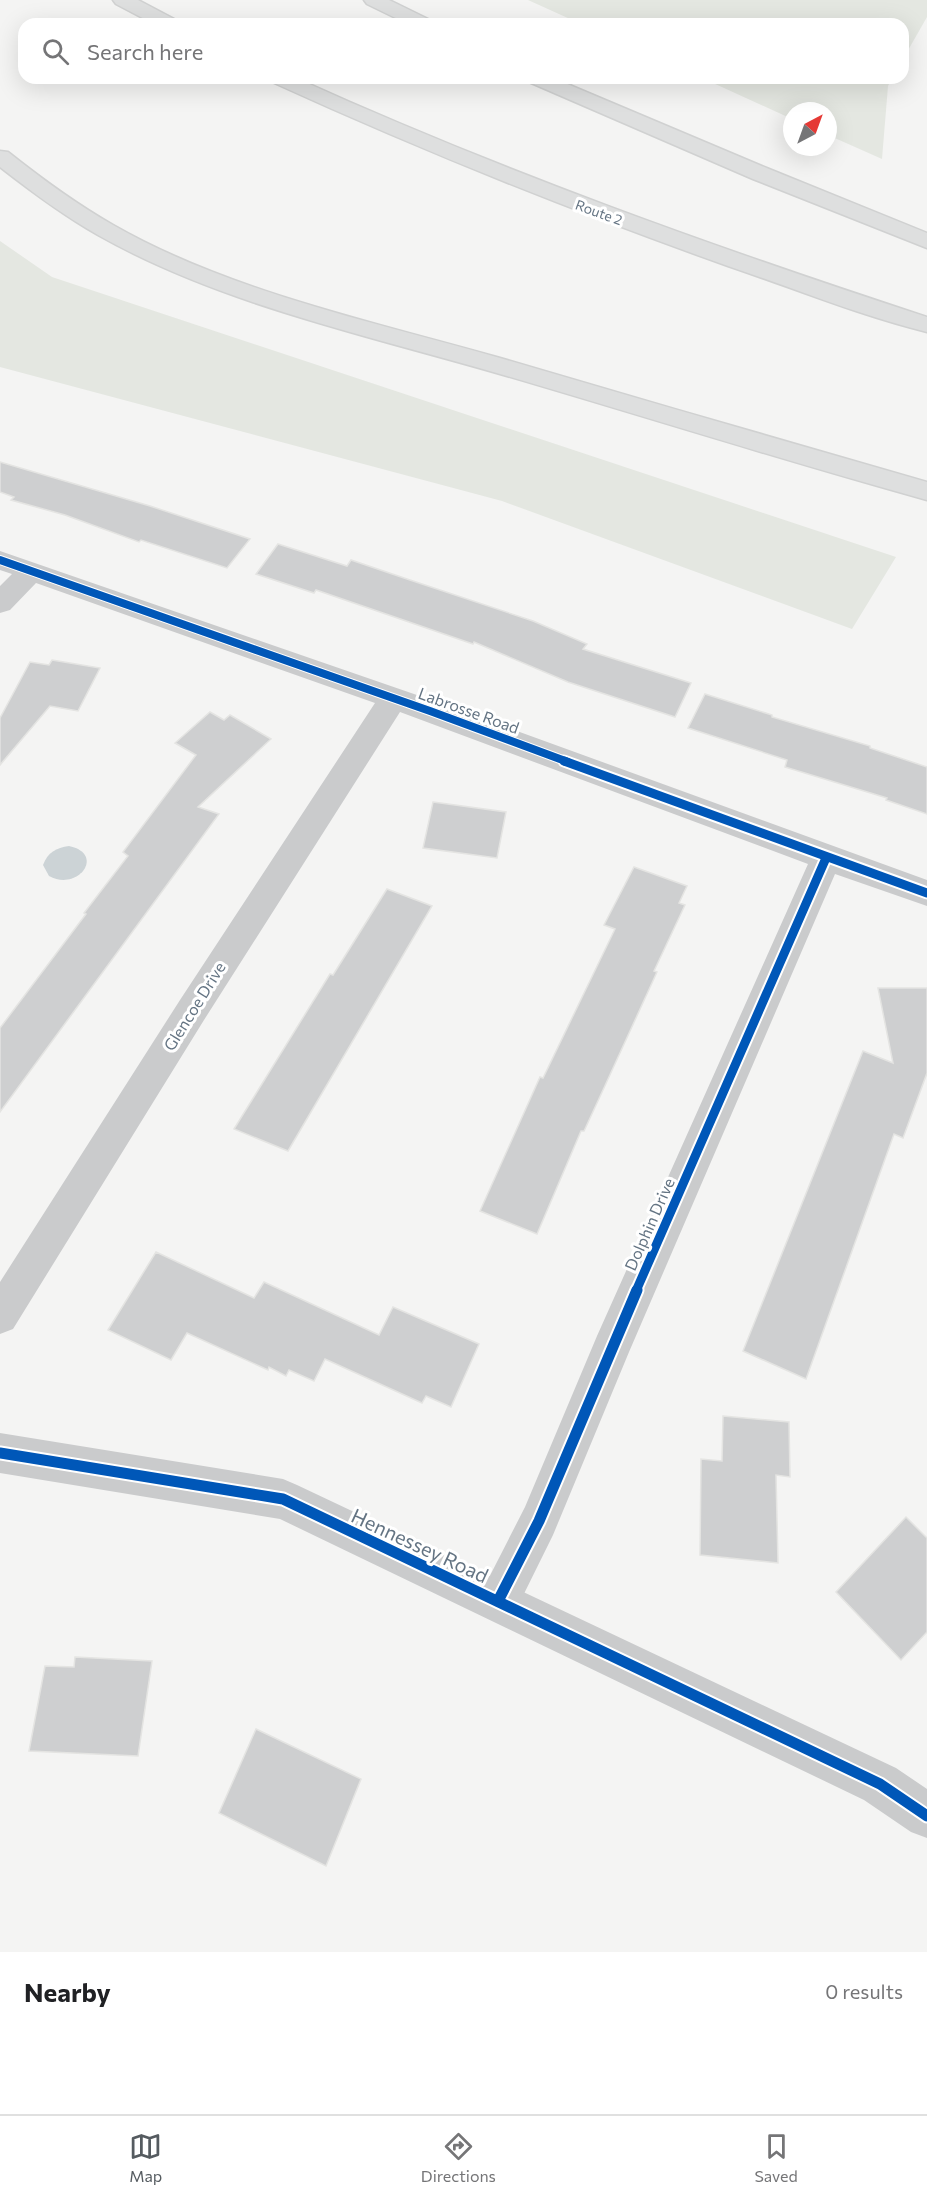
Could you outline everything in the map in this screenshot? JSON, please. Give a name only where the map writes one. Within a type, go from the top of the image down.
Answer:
[{"type":"highway","points":[[123,0],[158,18]]},
{"type":"highway","points":[[374,0],[411,18]]},
{"type":"highway","name":"Route 2","points":[[292,84],[443,151],[573,202],[927,325]]},
{"type":"highway","points":[[550,84],[761,174],[927,241]]},
{"type":"highway","points":[[0,157],[20,175],[99,228],[251,293],[927,491]]},
{"type":"street","name":"Labrosse Road","points":[[0,560],[393,699],[927,893]]},
{"type":"street","points":[[0,603],[32,570]]},
{"type":"street","name":"Glencoe Drive","points":[[0,1316],[192,1010],[393,699]]},
{"type":"street","name":"Dolphin Drive","points":[[498,1601],[539,1521],[611,1349],[826,858]]},
{"type":"street","name":"Hennessey Road","points":[[0,1453],[283,1499],[880,1784],[927,1816]]},
{"type":"shaded area","points":[[528,0],[927,0],[927,17],[909,48],[909,18],[568,18]]},
{"type":"shaded area","points":[[715,84],[889,84],[882,159],[837,139],[837,102],[783,102],[783,115]]},
{"type":"shaded area","points":[[0,241],[52,277],[896,557],[852,629],[502,501],[0,367]]},
{"type":"shaded area","points":[[69,846],[80,850],[86,856],[87,863],[84,870],[78,876],[70,879],[60,880],[49,876],[43,865],[47,857],[56,849]]},
{"type":"building","points":[[0,462],[150,506],[250,539],[227,568],[141,540],[139,542],[65,515],[11,500],[14,497],[0,492]]},
{"type":"building","points":[[278,544],[347,566],[351,560],[533,621],[587,644],[583,649],[691,683],[675,717],[568,682],[474,642],[473,644],[316,590],[314,593],[256,574]]},
{"type":"building","points":[[52,660],[100,668],[78,711],[50,706],[0,765],[0,718],[30,662],[49,665]]},
{"type":"building","points":[[705,694],[870,746],[870,748],[927,767],[927,814],[886,800],[887,798],[785,767],[787,760],[688,728]]},
{"type":"building","points":[[210,712],[224,720],[230,715],[271,739],[198,807],[219,814],[0,1112],[0,1028],[128,856],[123,852],[196,755],[175,743]]},
{"type":"building","points":[[433,802],[506,812],[497,858],[423,848]]},
{"type":"building","points":[[634,867],[687,886],[679,903],[685,905],[603,1090],[584,1131],[581,1131],[537,1234],[480,1211],[540,1077],[543,1078],[615,929],[604,925]]},
{"type":"building","points":[[387,889],[432,906],[288,1151],[234,1129],[330,974],[333,975]]},
{"type":"building","points":[[878,988],[927,988],[927,1073],[903,1138],[894,1134],[806,1379],[743,1351],[863,1051],[893,1063]]},
{"type":"building","points":[[156,1252],[254,1298],[264,1282],[379,1335],[393,1307],[479,1344],[451,1407],[426,1396],[422,1403],[325,1359],[314,1381],[289,1370],[286,1376],[187,1333],[171,1360],[108,1330]]},
{"type":"building","points":[[723,1416],[789,1422],[790,1477],[776,1475],[778,1563],[700,1555],[701,1459],[722,1461]]},
{"type":"building","points":[[906,1517],[927,1538],[927,1632],[901,1660],[836,1592]]},
{"type":"building","points":[[75,1657],[152,1661],[138,1756],[29,1751],[45,1666],[74,1667]]},
{"type":"building","points":[[256,1729],[361,1779],[326,1866],[219,1813]]},
{"type":"cycle path","points":[[0,560],[430,711],[826,858],[927,893]]},
{"type":"cycle path","points":[[498,1601],[539,1521],[611,1349],[826,858]]},
{"type":"cycle path","points":[[0,1453],[283,1499],[880,1784],[927,1816]]}]
